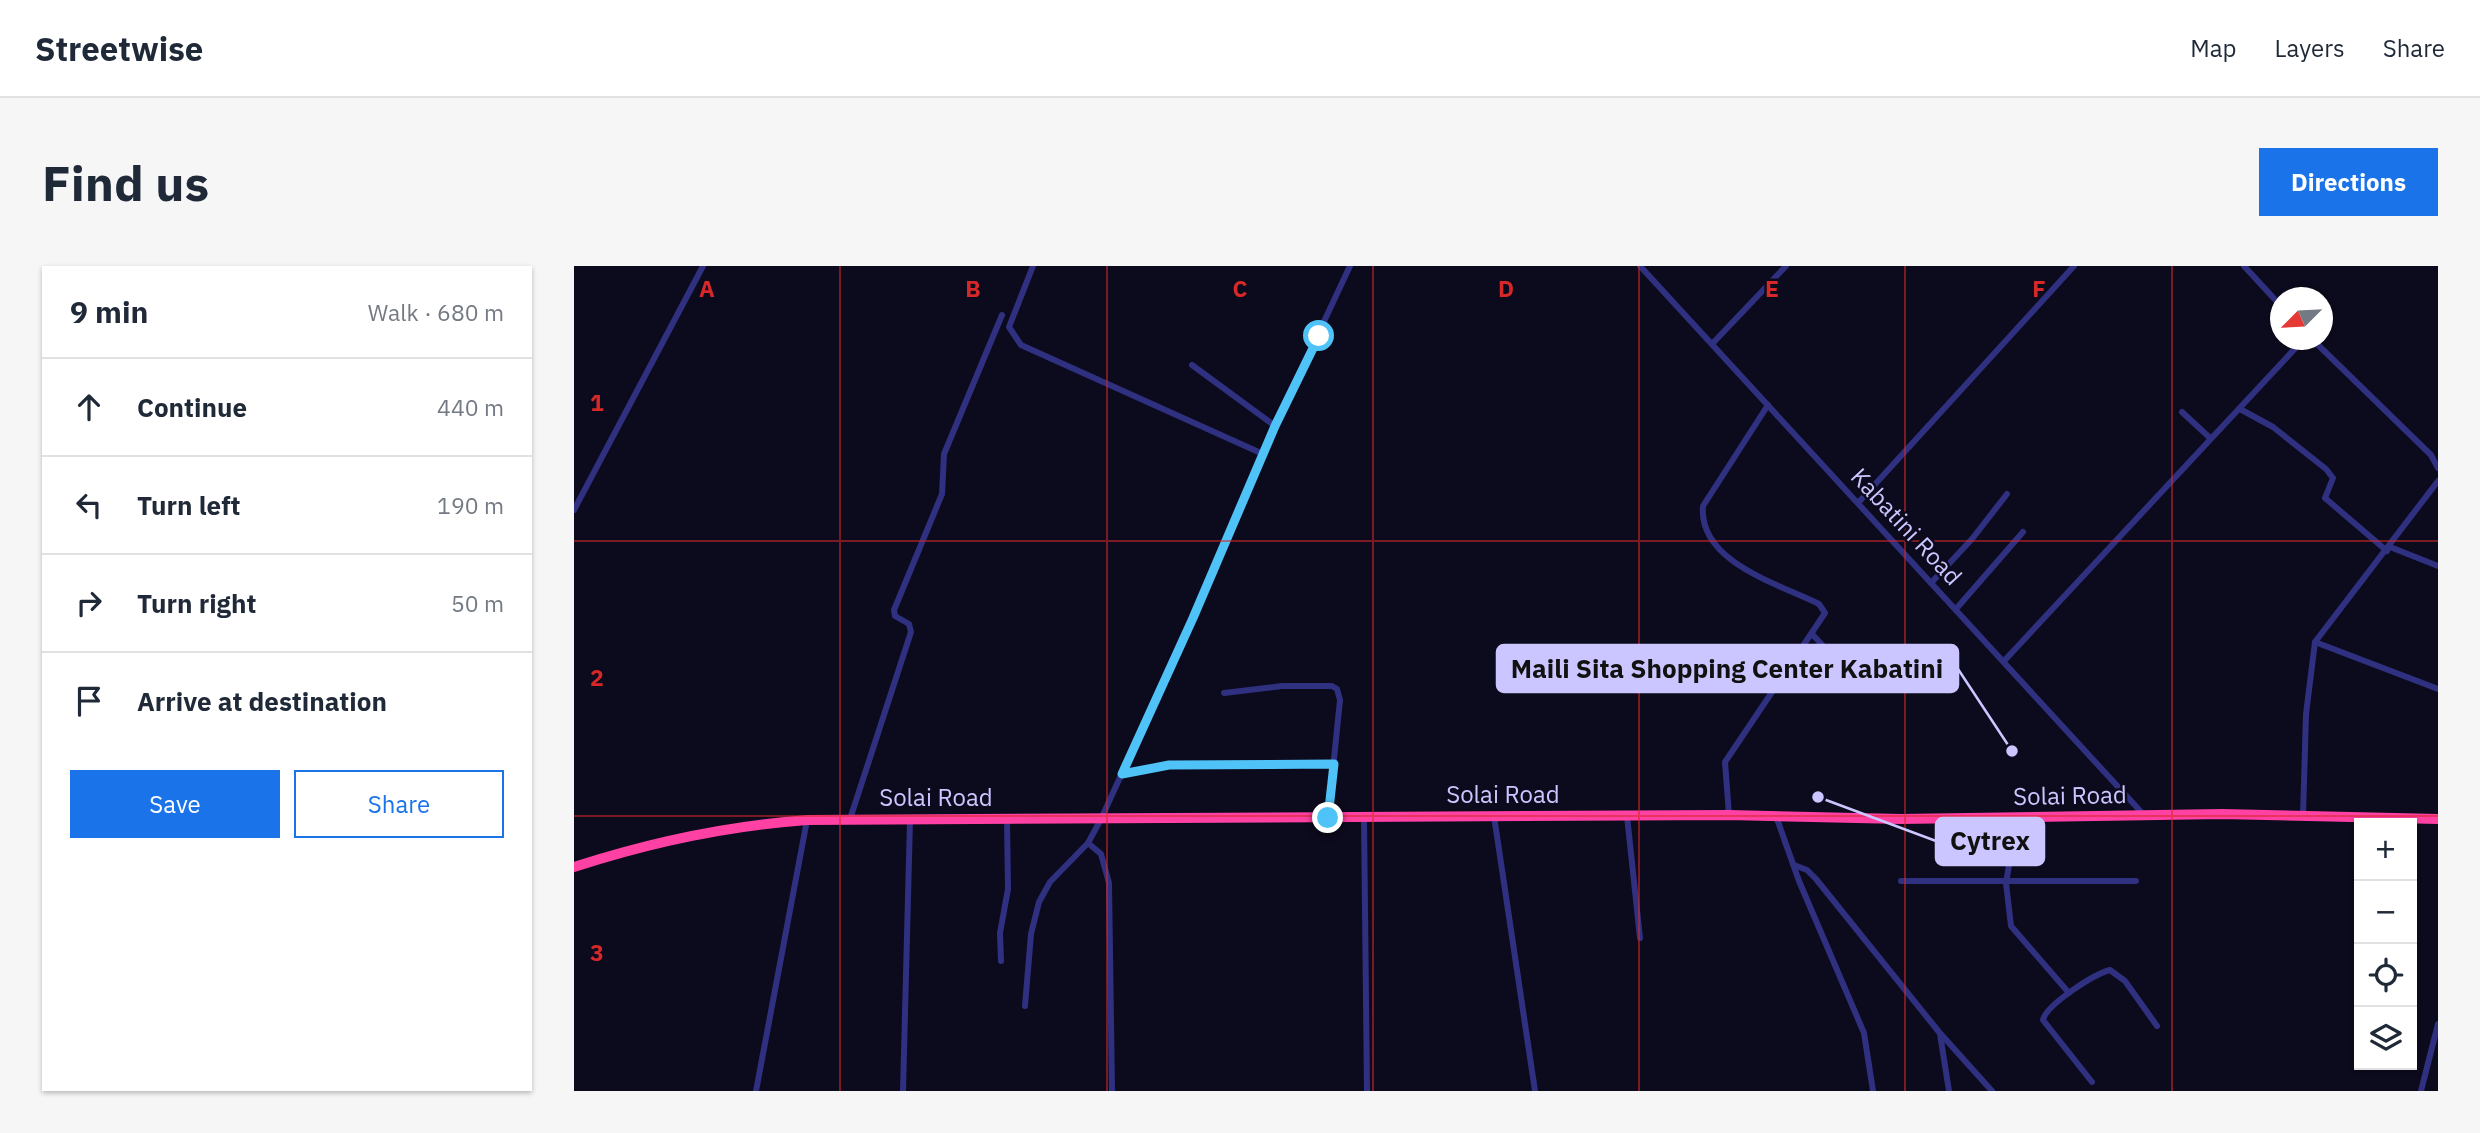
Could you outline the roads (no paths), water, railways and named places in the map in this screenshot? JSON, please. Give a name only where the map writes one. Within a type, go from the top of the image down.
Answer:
[{"type":"highway","name":"Solai Road","points":[[574,867],[693,834],[745,825],[807,820],[1729,815],[2017,818],[2303,816],[2438,819]]},
{"type":"street","points":[[574,510],[703,266]]},
{"type":"street","points":[[1033,266],[1009,327],[1021,345],[1263,454]]},
{"type":"street","points":[[1026,1006],[1031,934],[1039,902],[1050,882],[1088,843],[1101,819],[1275,426],[1350,266]]},
{"type":"street","name":"Kabatini Road","points":[[1640,266],[2144,816]]},
{"type":"street","points":[[1712,344],[1786,266]]},
{"type":"street","points":[[1858,503],[2074,266]]},
{"type":"street","points":[[2244,266],[2270,294]]},
{"type":"street","points":[[850,819],[911,632],[909,624],[895,616],[894,610],[942,494],[944,454],[1002,315]]},
{"type":"street","points":[[2004,661],[2209,437],[2240,409],[2293,350]]},
{"type":"street","points":[[2324,350],[2431,455],[2438,468]]},
{"type":"street","points":[[1192,365],[1275,426]]},
{"type":"street","points":[[1729,815],[1725,762],[1824,618],[1824,608],[1723,554],[1709,536],[1702,520],[1703,506],[1768,405]]},
{"type":"street","points":[[2240,409],[2273,427],[2326,469],[2333,478],[2325,494],[2327,500],[2389,549],[2438,566]]},
{"type":"street","points":[[2182,412],[2209,437]]},
{"type":"street","points":[[2303,816],[2306,714],[2315,642],[2389,549],[2438,481]]},
{"type":"street","points":[[1931,583],[1972,540],[2007,494]]},
{"type":"street","points":[[1956,609],[2023,532]]},
{"type":"street","points":[[1812,634],[1853,678]]},
{"type":"street","points":[[2315,642],[2438,689]]},
{"type":"street","points":[[1224,693],[1282,687],[1332,686],[1337,690],[1340,700],[1328,818]]},
{"type":"street","points":[[1122,774],[1169,765],[1334,764]]},
{"type":"street","points":[[1493,816],[1535,1091]]},
{"type":"street","points":[[1627,816],[1640,938]]},
{"type":"street","points":[[1776,816],[1864,1033],[1873,1091]]},
{"type":"street","points":[[1364,818],[1367,1091]]},
{"type":"street","points":[[2017,818],[2006,883],[2011,926],[2069,993]]},
{"type":"street","points":[[1001,961],[1000,933],[1007,889],[1007,819]]},
{"type":"street","points":[[756,1091],[807,820]]},
{"type":"street","points":[[903,1091],[910,820]]},
{"type":"street","points":[[1088,843],[1101,854],[1109,883],[1112,1091]]},
{"type":"street","points":[[1794,865],[1807,870],[1816,879],[1939,1032],[1992,1091]]},
{"type":"street","points":[[1901,881],[2136,881]]},
{"type":"street","points":[[2092,1082],[2043,1020],[2046,1013],[2069,993],[2104,971],[2114,971],[2129,986],[2157,1026]]},
{"type":"street","points":[[2421,1091],[2438,1024]]},
{"type":"street","points":[[1939,1032],[1950,1091]]},
{"type":"place","name":"Maili Sita Shopping Center Kabatini","points":[[2012,751]]},
{"type":"place","name":"Cytrex","points":[[1818,797]]}]
